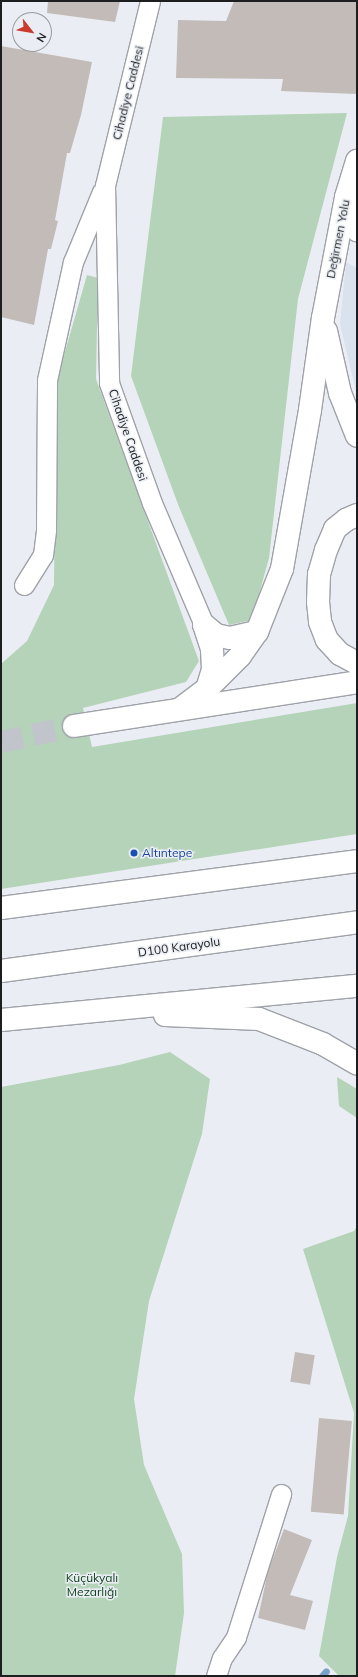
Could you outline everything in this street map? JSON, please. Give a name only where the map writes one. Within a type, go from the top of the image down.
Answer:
[{"type":"main road","name":"Değirmen Yolu","points":[[180,709],[207,689],[240,656],[257,632],[282,569],[310,410],[322,318],[346,197],[357,161]]},
{"type":"main road","points":[[346,197],[350,222],[357,230]]},
{"type":"main road","points":[[322,318],[340,393],[357,436]]},
{"type":"main road","points":[[349,659],[327,640],[320,622],[319,574],[326,550],[335,529],[346,520],[357,515]]},
{"type":"main road","points":[[204,624],[216,635],[230,638],[257,632]]},
{"type":"main road","points":[[204,624],[212,649],[213,669],[207,689]]},
{"type":"main road","points":[[74,726],[349,682]]},
{"type":"main road","points":[[1,908],[357,861]]},
{"type":"main road","name":"D100 Karayolu","points":[[1,971],[357,922]]},
{"type":"main road","points":[[6,1019],[357,986]]},
{"type":"main road","points":[[6,1019],[157,1015],[259,1019],[323,1044],[357,1064]]},
{"type":"street","name":"Cihadiye Caddesi","points":[[24,585],[43,555],[46,529],[47,380],[73,262],[105,185],[150,1]]},
{"type":"street","name":"Cihadiye Caddesi","points":[[105,185],[110,382],[152,503],[204,624]]},
{"type":"street","points":[[216,1676],[222,1658],[236,1637],[280,1494]]},
{"type":"shaded area","points":[[346,262],[357,268],[357,396],[340,324]]},
{"type":"green space","points":[[347,113],[298,299],[269,558],[252,620],[229,625],[179,507],[131,376],[163,117]]},
{"type":"green space","points":[[87,275],[98,278],[96,379],[199,661],[186,682],[83,708],[92,747],[357,703],[357,834],[1,889],[1,664],[27,641],[54,585],[56,383]]},
{"type":"green space","name":"Küçükyalı Mezarlığı","points":[[170,1052],[210,1079],[202,1134],[149,1301],[134,1399],[144,1465],[182,1554],[184,1613],[175,1676],[1,1676],[1,1087],[119,1065]]},
{"type":"green space","points":[[337,1077],[357,1089],[357,1118],[339,1106]]},
{"type":"green space","points":[[357,1226],[357,1675],[339,1676],[319,1656],[337,1557],[348,1516],[354,1413],[303,1249],[354,1231]]},
{"type":"building","points":[[48,1],[120,1],[115,22],[47,12]]},
{"type":"building","points":[[234,1],[357,1],[357,94],[281,91],[283,79],[176,78],[178,20],[226,21]]},
{"type":"building","points":[[1,46],[12,48],[12,52],[35,52],[92,62],[81,115],[70,153],[67,153],[55,220],[58,221],[51,249],[48,249],[34,325],[1,317]]},
{"type":"building","points":[[295,1352],[315,1355],[310,1385],[290,1382]]},
{"type":"building","points":[[319,1418],[352,1421],[344,1515],[311,1512]]},
{"type":"building","points":[[284,1529],[312,1540],[290,1595],[313,1601],[305,1630],[258,1618],[268,1571]]},
{"type":"waterway","points":[[322,1676],[326,1671]]},
{"type":"tunnel","points":[[1,742],[74,726]]},
{"type":"place","name":"Altıntepe","points":[[134,853]]}]
